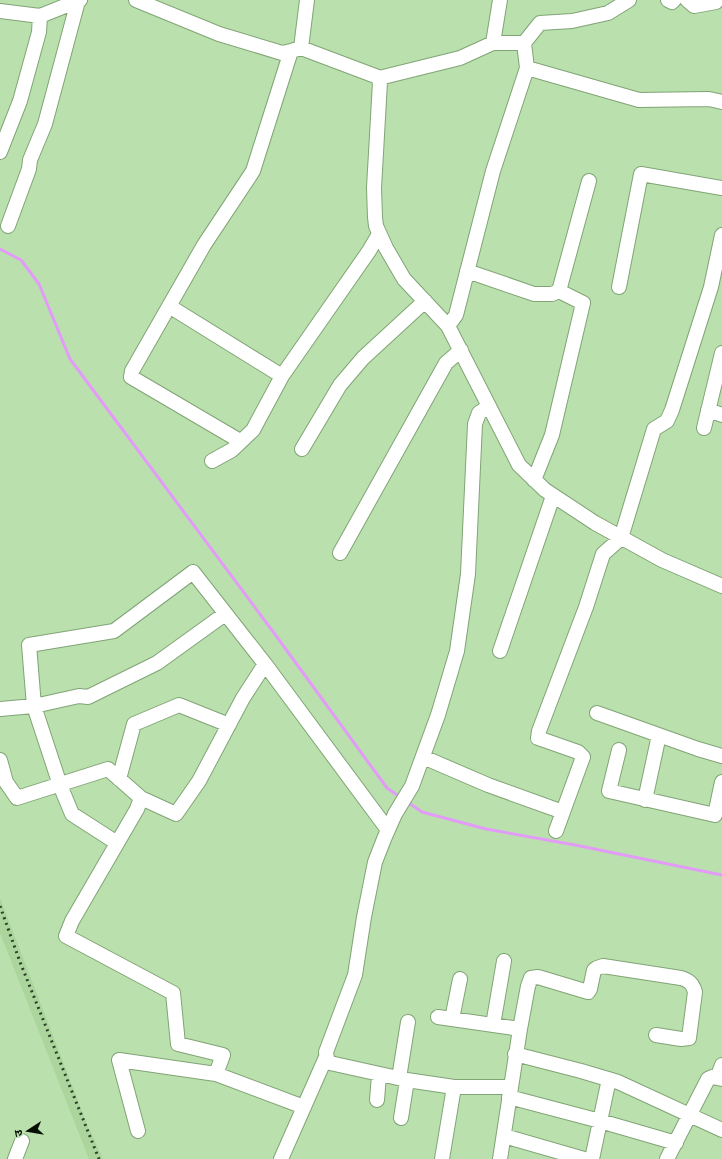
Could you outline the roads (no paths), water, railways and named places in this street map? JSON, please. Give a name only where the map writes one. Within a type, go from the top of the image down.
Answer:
[{"type":"street","points":[[3,7],[40,16],[79,0]]},
{"type":"street","points":[[8,226],[29,169],[30,160],[45,124],[79,0]]},
{"type":"street","points":[[136,0],[219,34],[282,53],[296,50],[373,74],[379,78],[460,58],[493,43],[524,43]]},
{"type":"street","points":[[240,441],[130,377],[204,245],[253,171],[296,50],[307,0]]},
{"type":"street","points":[[493,43],[500,0]]},
{"type":"street","points":[[448,326],[456,315],[493,171],[528,68],[524,43],[540,23],[572,21],[608,13],[629,0]]},
{"type":"street","points":[[668,0],[672,2],[674,0]]},
{"type":"street","points":[[686,0],[694,6],[716,2],[717,0]]},
{"type":"street","points":[[1,146],[20,101],[39,32],[40,16]]},
{"type":"street","points":[[528,68],[639,100],[709,99],[722,102]]},
{"type":"street","points":[[379,78],[374,188],[375,217],[379,234],[404,279],[448,326],[519,465],[545,490],[595,524],[662,560],[722,586]]},
{"type":"street","points":[[619,287],[641,174],[722,188]]},
{"type":"street","points":[[559,291],[589,182]]},
{"type":"street","points":[[212,461],[232,450],[253,430],[282,376],[369,251],[379,234]]},
{"type":"street","points":[[556,831],[583,757],[578,752],[538,738],[539,731],[586,607],[603,554],[621,538],[654,429],[667,421],[672,410],[716,288],[722,235]]},
{"type":"street","points":[[467,271],[534,294],[552,294],[559,291],[583,303],[552,435],[534,480]]},
{"type":"street","points":[[302,449],[340,385],[363,358],[425,301]]},
{"type":"street","points":[[169,306],[282,376]]},
{"type":"street","points":[[340,554],[446,363],[461,350]]},
{"type":"street","points":[[704,428],[722,353]]},
{"type":"street","points":[[281,1159],[326,1057],[326,1052],[355,975],[364,917],[376,862],[395,814],[412,786],[438,715],[457,651],[468,574],[475,424],[479,413],[489,406]]},
{"type":"street","points":[[708,410],[722,415]]},
{"type":"street","points":[[500,651],[553,496]]},
{"type":"street","points":[[117,843],[72,814],[60,785],[34,706],[29,645],[114,631],[193,572],[388,830]]},
{"type":"street","points":[[0,709],[34,706],[79,696],[88,697],[157,663],[225,614]]},
{"type":"street","points":[[0,760],[6,782],[17,798],[108,769],[141,798],[176,814],[199,781],[243,698],[264,664]]},
{"type":"street","points":[[119,779],[134,724],[179,705],[229,725]]},
{"type":"street","points":[[597,713],[722,756]]},
{"type":"street","points":[[645,800],[659,735]]},
{"type":"street","points":[[619,750],[609,791],[715,815],[722,782]]},
{"type":"street","points":[[423,757],[488,785],[563,812]]},
{"type":"street","points":[[141,798],[137,809],[72,921],[66,936],[173,993],[178,1044],[223,1055],[216,1074]]},
{"type":"street","points":[[493,1025],[504,961]]},
{"type":"street","points":[[500,1159],[515,1054],[528,986],[531,978],[538,977],[588,992],[594,970],[603,966],[680,978],[688,981],[693,985],[695,995],[689,1038],[685,1039],[656,1035]]},
{"type":"street","points":[[452,1019],[460,979]]},
{"type":"street","points":[[438,1017],[520,1029]]},
{"type":"street","points":[[401,1118],[408,1022]]},
{"type":"street","points":[[515,1054],[618,1082],[722,1130]]},
{"type":"street","points":[[326,1057],[330,1063],[379,1075],[454,1086],[510,1092],[600,1121],[676,1143]]},
{"type":"street","points":[[138,1131],[119,1060],[216,1074],[304,1107]]},
{"type":"street","points":[[667,1159],[708,1079],[720,1074]]},
{"type":"street","points":[[377,1100],[379,1075]]},
{"type":"street","points":[[592,1159],[609,1079]]},
{"type":"street","points":[[442,1159],[454,1086]]},
{"type":"street","points":[[504,1136],[584,1159]]},
{"type":"street","points":[[15,1159],[22,1141]]},
{"type":"waterway","points":[[0,249],[21,260],[39,284],[70,359],[274,633],[387,788],[400,797]]},
{"type":"waterway","points":[[406,801],[422,812],[486,829],[575,845],[722,875]]},
{"type":"railway","points":[[0,906],[20,962],[99,1159]]}]
